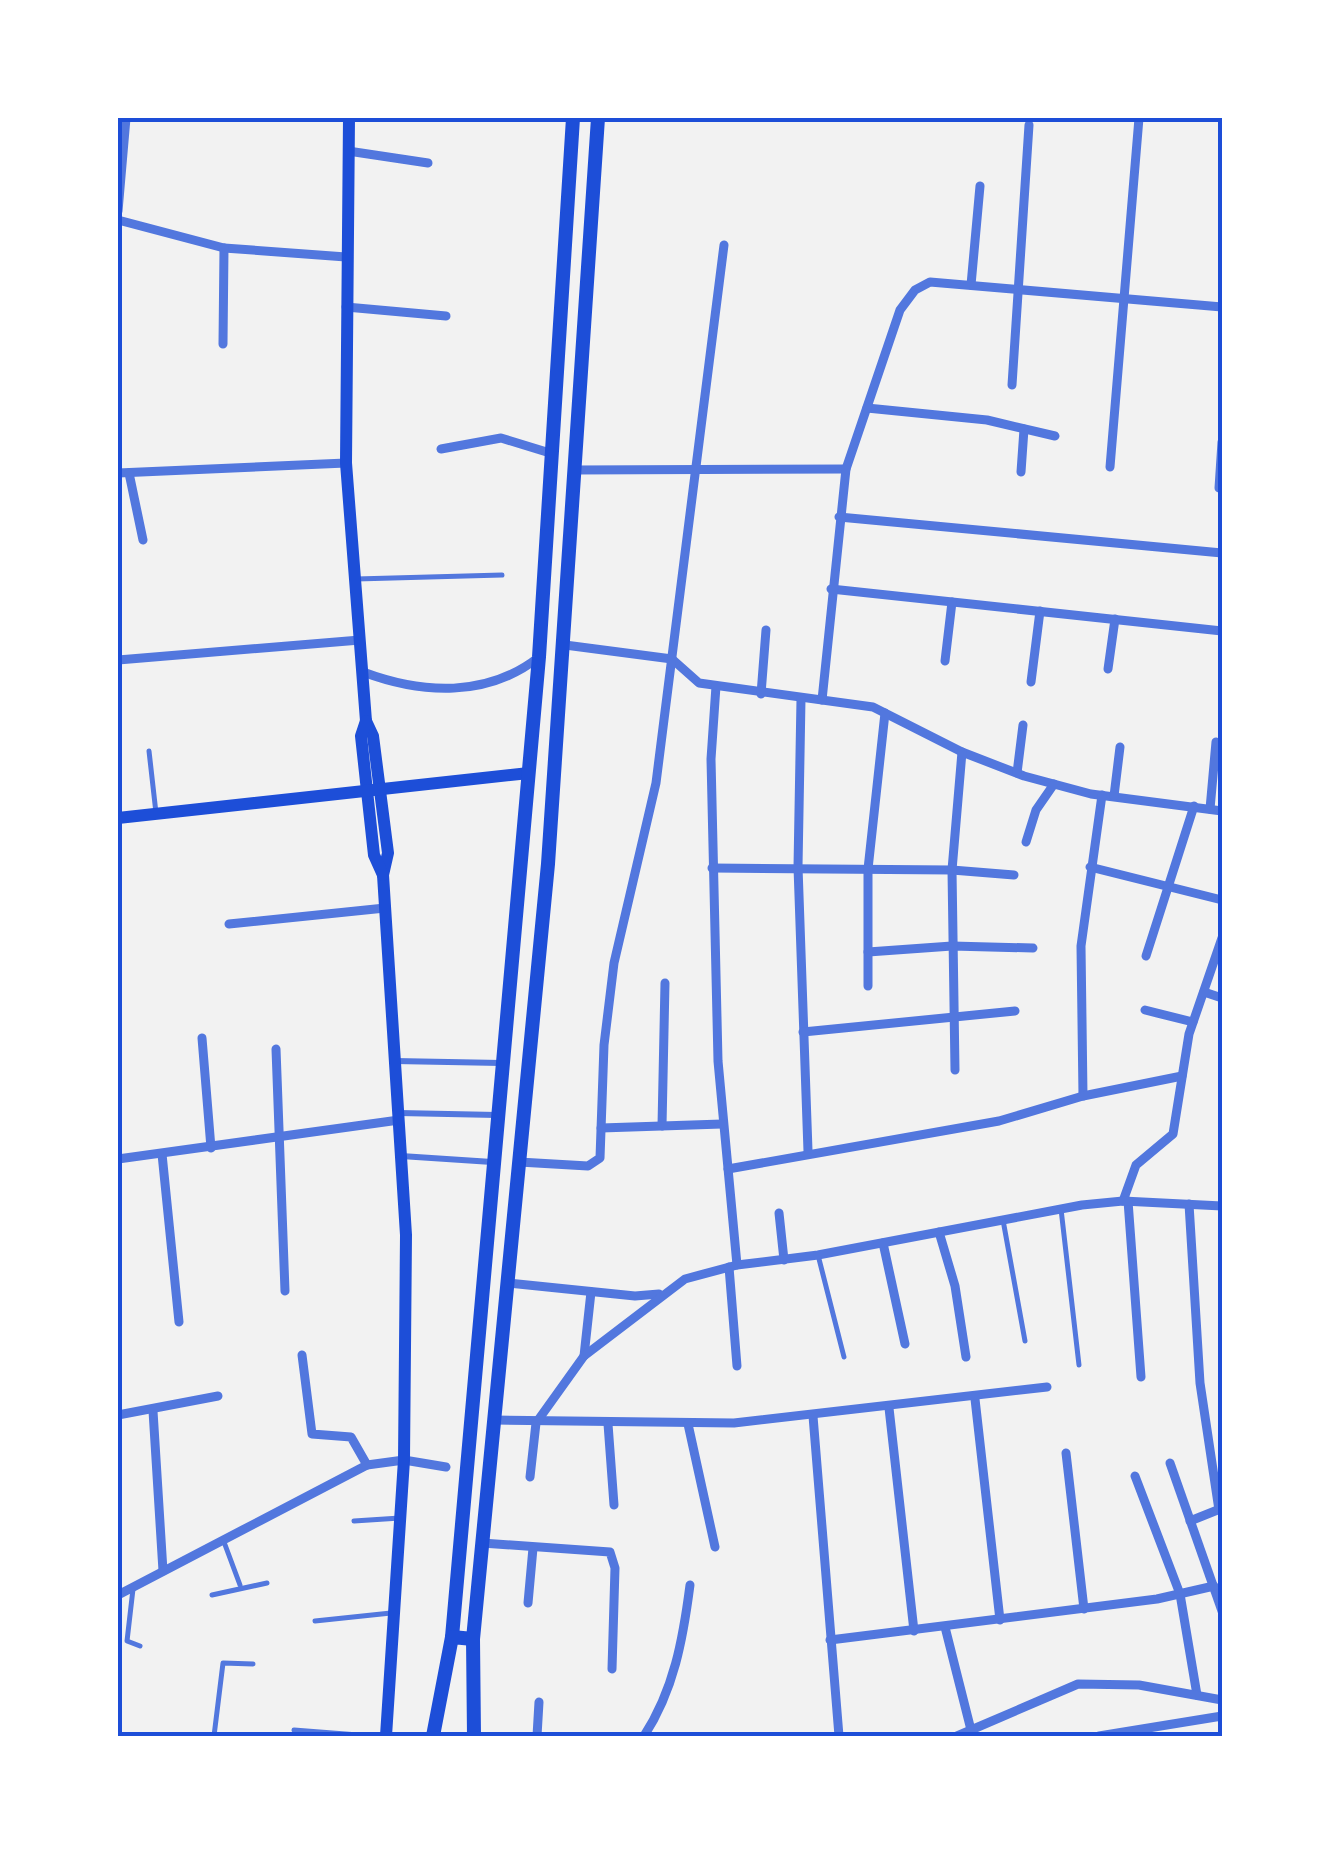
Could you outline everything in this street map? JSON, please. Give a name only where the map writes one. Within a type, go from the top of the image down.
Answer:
[{"type":"main road","points":[[349,118],[346,463],[366,721],[361,736],[373,789],[374,855],[382,875],[385,908],[406,1234],[404,1460],[386,1736]]},
{"type":"main road","points":[[433,1736],[452,1637],[529,774],[572,118]]},
{"type":"main road","points":[[474,1736],[473,1640],[566,646],[579,379],[598,118]]},
{"type":"main road","points":[[557,328],[566,339],[574,339],[584,328]]},
{"type":"main road","points":[[554,379],[567,371],[579,379]]},
{"type":"main road","points":[[118,818],[529,774]]},
{"type":"main road","points":[[456,1582],[478,1585]]},
{"type":"main road","points":[[452,1637],[473,1640]]},
{"type":"street","points":[[118,211],[126,118]]},
{"type":"street","points":[[1110,467],[1139,118]]},
{"type":"street","points":[[1012,385],[1029,125]]},
{"type":"street","points":[[348,151],[428,163]]},
{"type":"street","points":[[971,285],[980,186]]},
{"type":"street","points":[[118,220],[224,248],[346,257]]},
{"type":"street","points":[[519,1162],[588,1166],[600,1158],[614,964],[653,800],[724,245]]},
{"type":"street","points":[[223,344],[224,248]]},
{"type":"street","points":[[822,700],[846,469],[900,310],[915,290],[930,282],[1222,307]]},
{"type":"street","points":[[346,307],[446,316]]},
{"type":"street","points":[[867,408],[987,420],[1055,436]]},
{"type":"street","points":[[1020,472],[1024,428]]},
{"type":"street","points":[[441,448],[501,438],[550,453]]},
{"type":"street","points":[[1219,488],[1222,442]]},
{"type":"street","points":[[143,540],[123,473],[346,463]]},
{"type":"street","points":[[574,470],[846,469]]},
{"type":"street","points":[[839,517],[1222,552]]},
{"type":"street","points":[[831,589],[1222,630]]},
{"type":"street","points":[[945,661],[952,602]]},
{"type":"street","points":[[1032,682],[1040,611]]},
{"type":"street","points":[[1108,668],[1115,619]]},
{"type":"street","points":[[762,694],[766,630]]},
{"type":"street","points":[[118,660],[360,640]]},
{"type":"street","points":[[566,646],[672,659],[699,683],[873,706],[962,752],[1017,773],[1108,795],[1222,811]]},
{"type":"street","points":[[363,672],[402,686],[455,688],[487,685],[518,673],[538,656]]},
{"type":"street","points":[[716,686],[712,868],[737,1366]]},
{"type":"street","points":[[801,699],[798,867],[808,1151]]},
{"type":"street","points":[[868,986],[868,869],[885,713]]},
{"type":"street","points":[[1017,773],[1023,725]]},
{"type":"street","points":[[1210,808],[1216,742]]},
{"type":"street","points":[[1083,1096],[1081,946],[1090,867],[1120,747]]},
{"type":"street","points":[[955,1070],[952,870],[962,752]]},
{"type":"street","points":[[1026,842],[1036,810],[1054,784]]},
{"type":"street","points":[[1146,956],[1194,806]]},
{"type":"street","points":[[1090,867],[1222,900]]},
{"type":"street","points":[[712,868],[952,870],[1014,875]]},
{"type":"street","points":[[229,924],[385,908]]},
{"type":"street","points":[[1141,1377],[1125,1201],[1136,1164],[1172,1134],[1193,1022],[1222,938]]},
{"type":"street","points":[[868,952],[952,946],[1034,948]]},
{"type":"street","points":[[662,1126],[664,983]]},
{"type":"street","points":[[1204,992],[1222,998]]},
{"type":"street","points":[[1145,1010],[1193,1022]]},
{"type":"street","points":[[803,1032],[1015,1011]]},
{"type":"street","points":[[202,1038],[211,1148]]},
{"type":"street","points":[[276,1049],[285,1291]]},
{"type":"street","points":[[395,1060],[502,1064]]},
{"type":"street","points":[[728,1169],[808,1151],[999,1120],[1083,1096],[1182,1076]]},
{"type":"street","points":[[118,1159],[282,1139],[398,1117],[498,1115]]},
{"type":"street","points":[[601,1128],[722,1124]]},
{"type":"street","points":[[162,1154],[178,1322]]},
{"type":"street","points":[[401,1156],[493,1162]]},
{"type":"street","points":[[530,1477],[536,1422],[584,1356],[684,1279],[733,1266],[818,1255],[1062,1208],[1125,1201],[1222,1206]]},
{"type":"street","points":[[1188,1204],[1200,1383],[1221,1509],[1190,1520]]},
{"type":"street","points":[[779,1213],[784,1260]]},
{"type":"street","points":[[939,1232],[955,1286],[966,1357]]},
{"type":"street","points":[[883,1243],[905,1344]]},
{"type":"street","points":[[508,1283],[660,1294]]},
{"type":"street","points":[[584,1356],[591,1292]]},
{"type":"street","points":[[302,1356],[312,1434],[351,1437],[367,1465]]},
{"type":"street","points":[[494,1420],[688,1424],[813,1416],[1048,1388]]},
{"type":"street","points":[[118,1415],[218,1396]]},
{"type":"street","points":[[975,1398],[1000,1620]]},
{"type":"street","points":[[889,1408],[914,1631]]},
{"type":"street","points":[[153,1411],[163,1571]]},
{"type":"street","points":[[813,1416],[839,1736]]},
{"type":"street","points":[[608,1424],[614,1505]]},
{"type":"street","points":[[688,1424],[715,1547]]},
{"type":"street","points":[[1066,1453],[1084,1608]]},
{"type":"street","points":[[118,1595],[367,1465],[404,1460],[446,1467]]},
{"type":"street","points":[[1170,1463],[1222,1610]]},
{"type":"street","points":[[1135,1476],[1180,1594],[1198,1695]]},
{"type":"street","points":[[482,1543],[610,1552],[615,1568],[612,1669]]},
{"type":"street","points":[[528,1604],[533,1548]]},
{"type":"street","points":[[644,1736],[662,1706],[680,1654],[690,1585]]},
{"type":"street","points":[[830,1640],[1000,1620],[1214,1586]]},
{"type":"street","points":[[945,1627],[971,1730]]},
{"type":"street","points":[[958,1736],[1078,1684],[1103,1682],[1222,1700]]},
{"type":"street","points":[[538,1736],[539,1702]]},
{"type":"street","points":[[1099,1736],[1222,1716]]},
{"type":"lane","points":[[353,579],[502,575]]},
{"type":"lane","points":[[149,751],[156,814]]},
{"type":"lane","points":[[1062,1208],[1079,1365]]},
{"type":"lane","points":[[1002,1220],[1024,1341]]},
{"type":"lane","points":[[818,1255],[844,1357]]},
{"type":"lane","points":[[354,1521],[400,1518]]},
{"type":"lane","points":[[223,1540],[240,1585]]},
{"type":"lane","points":[[212,1595],[240,1585],[266,1583]]},
{"type":"lane","points":[[133,1587],[127,1641],[140,1646]]},
{"type":"lane","points":[[315,1621],[366,1612],[394,1614]]},
{"type":"lane","points":[[214,1736],[223,1663],[253,1664]]},
{"type":"lane","points":[[294,1730],[371,1736]]}]
